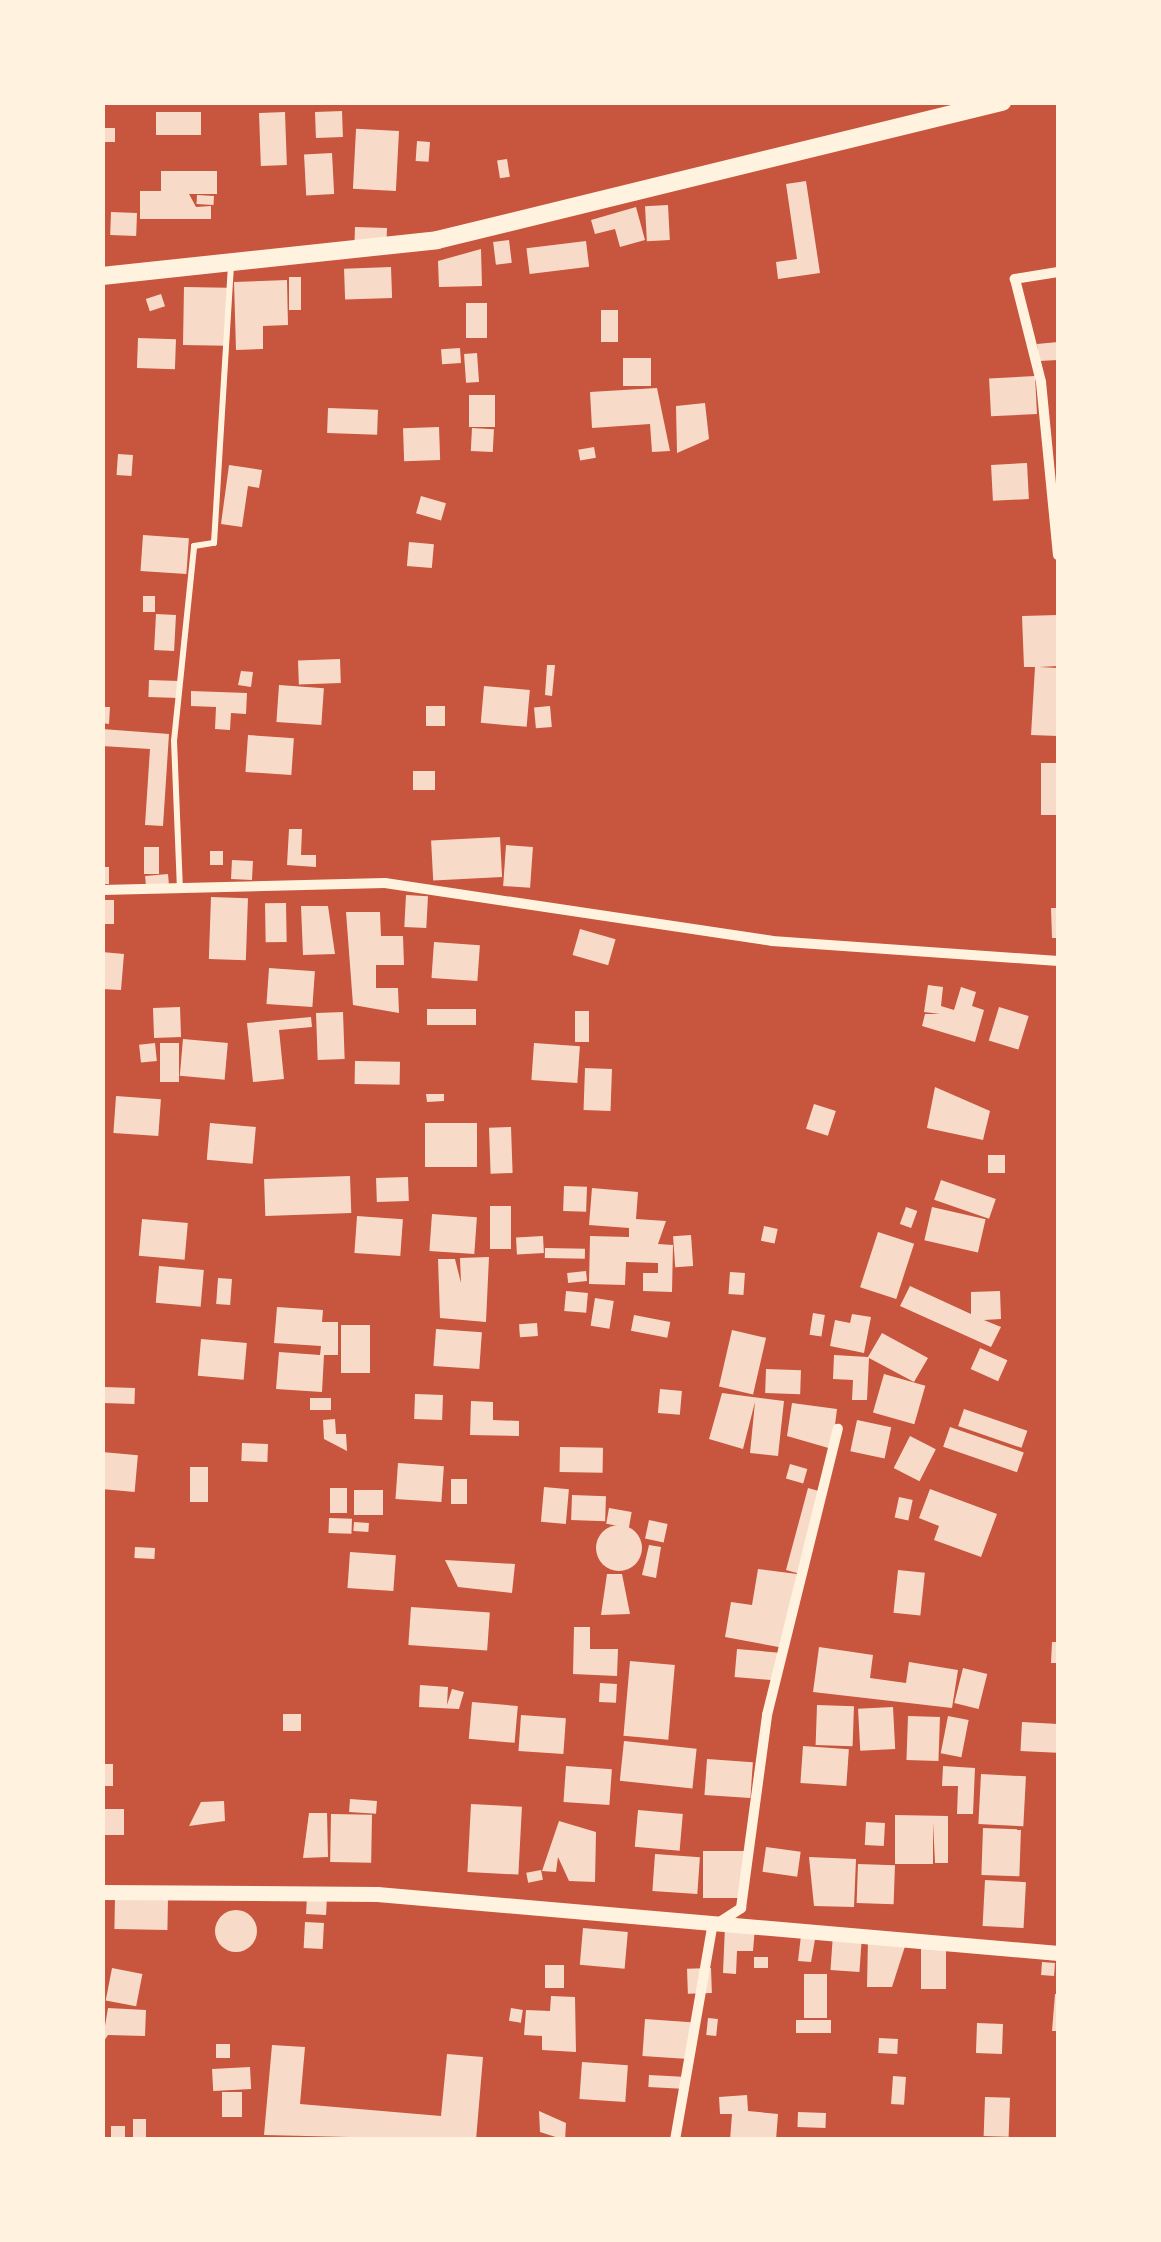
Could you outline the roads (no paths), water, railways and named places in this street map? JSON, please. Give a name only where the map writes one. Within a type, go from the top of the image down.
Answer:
[{"type":"main road","points":[[102,276],[231,267],[437,240],[1002,102]]},
{"type":"street","points":[[1058,272],[1015,279],[1041,382],[1058,555]]},
{"type":"street","points":[[102,890],[180,892],[385,882],[772,941],[1058,962]]},
{"type":"street","points":[[675,2140],[712,1927],[741,1908],[767,1715],[838,1428]]},
{"type":"street","points":[[102,1892],[377,1894],[712,1927],[1058,1953]]},
{"type":"lane","points":[[180,892],[174,741],[194,546],[214,543],[219,504],[231,267]]}]
